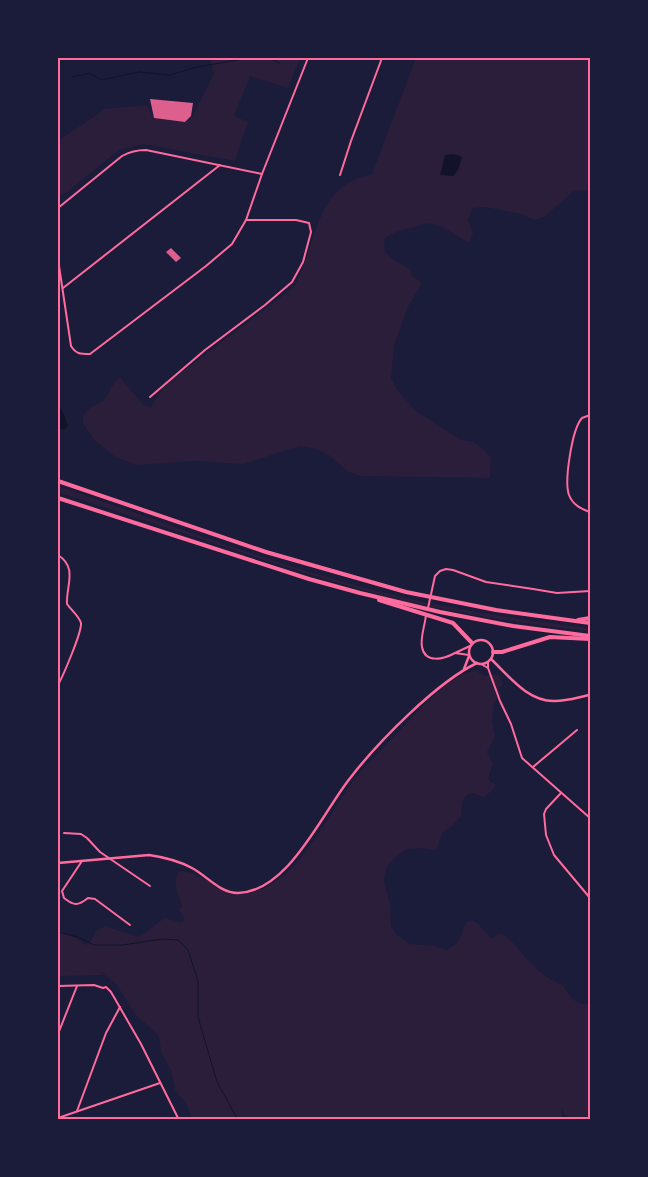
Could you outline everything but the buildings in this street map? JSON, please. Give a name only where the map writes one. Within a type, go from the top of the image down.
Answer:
[{"type":"highway","points":[[58,481],[266,552],[397,589],[451,602],[590,623]]},
{"type":"highway","points":[[58,498],[309,579],[360,593],[440,612],[590,638]]},
{"type":"highway","points":[[360,593],[453,623],[471,645]]},
{"type":"highway","points":[[573,621],[590,618]]},
{"type":"highway","points":[[494,652],[502,652],[550,637],[590,638]]},
{"type":"street","points":[[58,259],[71,346],[75,352],[90,354],[232,244],[246,220],[308,58]]},
{"type":"street","points":[[340,175],[382,58]]},
{"type":"street","points":[[58,208],[130,151],[146,150],[262,174]]},
{"type":"street","points":[[63,288],[220,165]]},
{"type":"street","points":[[150,397],[205,350],[292,282],[303,262],[312,232],[309,223],[305,221],[246,220]]},
{"type":"street","points":[[590,415],[582,418],[575,430],[567,486],[569,495],[574,503],[579,508],[590,512]]},
{"type":"street","points":[[58,555],[66,562],[68,567],[67,604],[79,618],[81,627],[58,686]]},
{"type":"street","points":[[590,591],[557,593],[477,579],[450,569],[440,571],[434,580],[424,624],[422,646],[424,654],[431,659],[439,659],[478,640],[486,640],[492,645],[494,652],[488,668],[511,724],[518,751],[522,758],[590,818]]},
{"type":"street","points":[[463,670],[471,645]]},
{"type":"street","points":[[455,652],[469,655],[479,664],[488,668]]},
{"type":"street","points":[[58,863],[149,855],[163,857],[192,868],[225,890],[235,893],[255,890],[272,880],[300,853],[341,789],[371,754],[420,706],[463,670],[490,660]]},
{"type":"street","points":[[490,660],[521,688],[543,700],[562,701],[590,694]]},
{"type":"street","points":[[533,767],[577,730]]},
{"type":"street","points":[[561,793],[546,809],[544,814],[546,835],[554,855],[590,898]]},
{"type":"street","points":[[64,834],[81,834],[100,852],[150,886]]},
{"type":"street","points":[[82,861],[62,894],[68,902],[79,905],[92,898],[130,925]]},
{"type":"street","points":[[58,986],[94,985],[106,987],[111,992],[179,1120]]},
{"type":"street","points":[[58,1034],[77,986]]},
{"type":"street","points":[[77,1110],[106,1033],[120,1008]]},
{"type":"street","points":[[58,1118],[160,1083]]},
{"type":"shaded area","points":[[210,58],[300,58],[288,88],[250,76],[234,116],[248,122],[235,161],[143,144],[119,150],[66,193],[58,197],[58,141],[105,109],[147,105],[154,118],[186,122],[192,117],[214,74]]},
{"type":"shaded area","points":[[416,58],[590,58],[590,190],[574,191],[544,217],[535,220],[521,214],[485,207],[473,208],[468,220],[473,233],[469,243],[442,227],[430,224],[398,231],[384,239],[385,252],[394,260],[410,269],[412,276],[422,283],[408,307],[394,345],[391,378],[398,391],[417,412],[461,440],[473,442],[482,448],[491,458],[490,478],[360,476],[347,471],[330,456],[317,449],[300,446],[244,464],[192,461],[137,465],[114,456],[94,440],[83,423],[83,415],[91,407],[104,401],[114,383],[120,377],[143,405],[151,407],[166,384],[293,288],[301,272],[319,220],[327,205],[338,191],[352,181],[372,174]]},
{"type":"shaded area","points":[[454,154],[462,157],[458,170],[453,176],[440,175],[445,155]]},
{"type":"shaded area","points":[[58,486],[216,542],[337,580],[457,609],[590,628],[590,632],[491,618],[376,594],[298,571],[58,492]]},
{"type":"shaded area","points":[[476,671],[485,676],[495,674],[499,676],[503,684],[499,689],[501,695],[494,704],[492,723],[495,736],[487,752],[493,764],[488,778],[491,783],[496,784],[494,789],[484,797],[472,793],[467,795],[463,800],[461,816],[451,827],[443,832],[436,850],[408,849],[400,853],[387,866],[384,879],[390,903],[391,926],[396,934],[410,944],[434,946],[447,950],[458,942],[464,926],[471,920],[478,924],[492,939],[499,933],[503,935],[540,971],[553,981],[563,985],[574,1000],[581,1004],[590,1004],[590,1119],[567,1117],[561,1108],[563,1119],[193,1119],[185,1102],[175,1090],[171,1070],[162,1054],[158,1035],[136,1015],[116,984],[99,970],[103,975],[58,976],[58,931],[76,938],[86,945],[92,940],[96,931],[105,926],[138,937],[165,918],[183,923],[184,919],[179,909],[182,907],[176,888],[176,879],[180,871],[197,875],[221,888],[238,893],[248,893],[266,887],[282,877],[309,848],[357,776],[419,710],[454,679]]},
{"type":"waterway","points":[[72,77],[90,73],[101,80],[139,72],[170,75],[197,67],[250,58]]},
{"type":"waterway","points":[[269,58],[279,63]]},
{"type":"waterway","points":[[58,412],[63,425]]},
{"type":"waterway","points":[[58,932],[78,937],[94,945],[122,945],[162,939],[178,940],[188,950],[198,981],[198,1017],[217,1082],[238,1120]]}]
